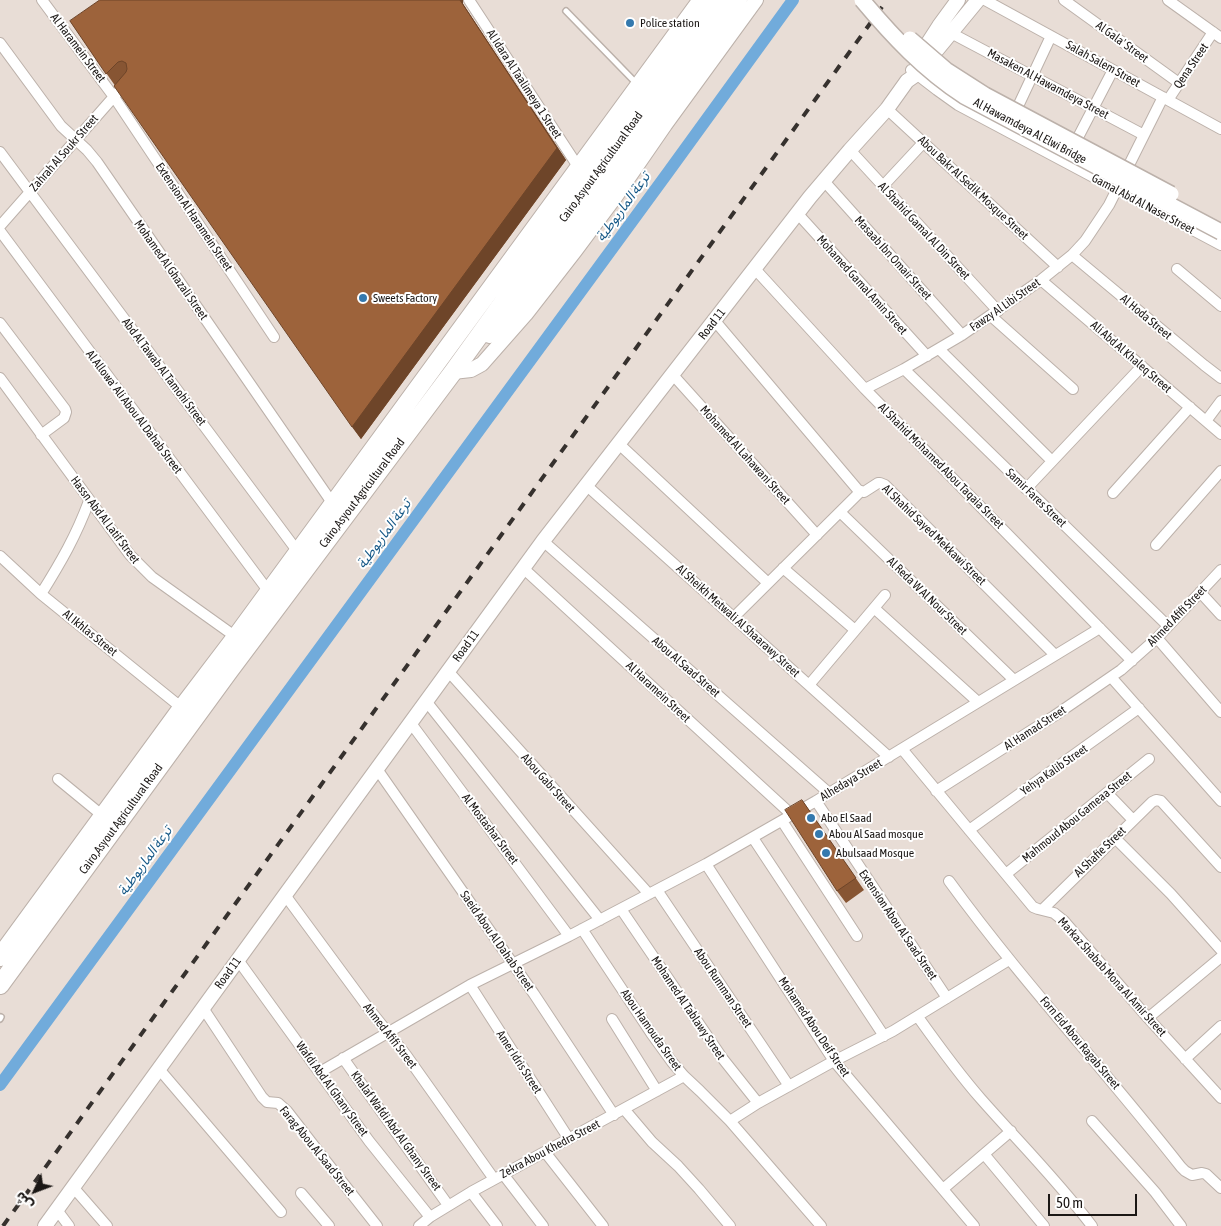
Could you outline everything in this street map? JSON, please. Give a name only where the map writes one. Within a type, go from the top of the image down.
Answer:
[{"type":"highway","name":"Cairo,Asyout Agricultural Road","points":[[0,957],[640,86],[701,0]]},
{"type":"highway","name":"Cairo,Asyout Agricultural Road","points":[[0,985],[229,671],[453,372],[722,0]]},
{"type":"highway","points":[[477,338],[491,333],[499,327],[524,299],[565,246],[738,0]]},
{"type":"main road","name":"Al Hawamdeya Al Elwi Bridge","points":[[862,0],[913,57],[964,96],[1221,232]]},
{"type":"main road","name":"Al Hawamdeya Al Elwi Bridge","points":[[875,0],[922,51],[965,83],[1015,112],[1221,220]]},
{"type":"street","name":"Al Haramein Street","points":[[42,0],[114,96]]},
{"type":"street","name":"Al Idara Al Taalimeya 1 Street","points":[[469,0],[579,168]]},
{"type":"street","points":[[453,372],[471,370],[482,364],[526,314],[576,251],[756,0]]},
{"type":"street","points":[[912,75],[939,26],[958,0]]},
{"type":"street","points":[[912,75],[951,33],[978,0]]},
{"type":"street","name":"Salah Salem Street","points":[[985,0],[1221,129]]},
{"type":"street","name":"Al Gala' Street","points":[[1064,0],[1179,83]]},
{"type":"street","points":[[1168,0],[1217,35]]},
{"type":"street","name":"Masaken Al Hawamdeya Street","points":[[951,33],[1144,135]]},
{"type":"street","name":"Qena Street","points":[[1144,135],[1165,98],[1217,35]]},
{"type":"street","points":[[1007,131],[1051,36]]},
{"type":"street","name":"Mohamed Al Ghazali Street","points":[[0,43],[61,126],[97,162],[333,504]]},
{"type":"street","points":[[1065,162],[1113,70]]},
{"type":"street","name":"Road 11","points":[[45,1226],[543,541],[824,181],[887,109],[912,75]]},
{"type":"street","name":"Gamal Abd Al Naser Street","points":[[912,75],[958,105],[1221,245]]},
{"type":"street","name":"Zahrah Al Soukr Street","points":[[0,226],[124,86]]},
{"type":"street","name":"Extension Al Haramein Street","points":[[114,96],[274,337]]},
{"type":"street","name":"Abou Bakr Al Sedik Mosque Street","points":[[887,109],[1058,267]]},
{"type":"street","name":"Fawzy Al Libi Street","points":[[866,389],[962,335],[1042,280],[1072,255],[1099,222],[1144,135]]},
{"type":"street","points":[[883,186],[923,143]]},
{"type":"street","name":"Al Shahid Gamal Al Din Street","points":[[850,150],[994,313],[1073,389]]},
{"type":"street","name":"Abd Al Tawab Al Tamohi Street","points":[[0,152],[298,552]]},
{"type":"street","name":"Masaab Ibn Omair Street","points":[[824,181],[962,335]]},
{"type":"street","name":"Mohamed Gamal Amin Street","points":[[798,214],[927,356]]},
{"type":"street","name":"Al Allowa' Ali Abou Al Dahab Street","points":[[0,231],[269,592]]},
{"type":"street","name":"Al Hoda Street","points":[[1072,255],[1204,366],[1221,378]]},
{"type":"street","name":"Al Shahid Mohamed Abou Taqaia Street","points":[[755,269],[866,389],[1132,660]]},
{"type":"street","points":[[1177,269],[1221,306]]},
{"type":"street","name":"Ali Abd Al Khaleq Street","points":[[1042,280],[1221,434]]},
{"type":"street","name":"Al Shahid Sayed Mekkawi Street","points":[[715,321],[858,490],[867,490],[878,483],[885,485],[1055,655]]},
{"type":"street","points":[[0,323],[65,409],[64,418],[41,435]]},
{"type":"street","points":[[939,349],[1052,461]]},
{"type":"street","points":[[1026,489],[1142,366]]},
{"type":"street","name":"Samir Fares Street","points":[[904,369],[1168,626]]},
{"type":"street","name":"Mohamed Al Lahawani Street","points":[[673,375],[817,535]]},
{"type":"street","name":"Hassn Abd Al Latif Street","points":[[0,378],[130,555],[152,577],[236,637]]},
{"type":"street","points":[[1206,421],[1221,400]]},
{"type":"street","points":[[1112,493],[1190,407]]},
{"type":"street","points":[[619,444],[768,583]]},
{"type":"street","points":[[1156,545],[1221,471]]},
{"type":"street","name":"Al Sheikh Metwali Al Shaarawy Street","points":[[586,485],[889,757]]},
{"type":"street","points":[[734,617],[861,491]]},
{"type":"street","points":[[41,594],[69,549],[89,501]]},
{"type":"street","name":"Al Reda W Al Nour Street","points":[[840,512],[1014,680]]},
{"type":"street","name":"Abou Al Saad Street","points":[[543,541],[829,793]]},
{"type":"street","name":"Al Ikhlas Street","points":[[0,556],[41,594],[182,708]]},
{"type":"street","name":"Al Haramein Street","points":[[523,568],[792,815]]},
{"type":"street","points":[[783,568],[855,630]]},
{"type":"street","name":"Ahmed Afifi Street","points":[[1132,660],[1157,638],[1221,570]]},
{"type":"street","points":[[1200,592],[1221,615]]},
{"type":"street","points":[[809,685],[885,595]]},
{"type":"street","points":[[874,608],[978,702]]},
{"type":"street","name":"Alhedaya Street","points":[[320,1072],[470,985],[570,936],[753,838],[816,802],[1100,628]]},
{"type":"street","points":[[1157,638],[1221,712]]},
{"type":"street","name":"Al Hamad Street","points":[[936,791],[1054,716],[1111,677],[1132,660]]},
{"type":"street","name":"Abou Gabr Street","points":[[448,671],[653,892]]},
{"type":"street","points":[[1111,677],[1221,801]]},
{"type":"street","points":[[426,701],[600,920]]},
{"type":"street","name":"Yehya Kalib Street","points":[[969,830],[1139,708]]},
{"type":"street","name":"Al Mostashar Street","points":[[410,722],[570,936]]},
{"type":"street","name":"Markaz Shabab Mona Al Amir Street","points":[[902,749],[1033,907],[1054,913],[1064,921],[1148,1018],[1221,1098]]},
{"type":"street","name":"Mahmoud Abou Gameaa Street","points":[[1006,874],[1149,759]]},
{"type":"street","name":"Saeid Abou Al Dahab Street","points":[[377,769],[544,1008],[614,1115]]},
{"type":"street","points":[[58,779],[103,816]]},
{"type":"street","points":[[1107,792],[1133,820]]},
{"type":"street","name":"Al Shafie Street","points":[[1042,910],[1154,801],[1161,801],[1221,867]]},
{"type":"street","name":"Extension Abou Al Saad Street","points":[[816,802],[947,998]]},
{"type":"street","points":[[782,821],[857,936]]},
{"type":"street","points":[[753,838],[884,1036]]},
{"type":"street","points":[[1115,838],[1171,894],[1221,950]]},
{"type":"street","name":"Mohamed Abou Deif Street","points":[[706,864],[834,1061],[974,1226]]},
{"type":"street","name":"Forn Eid Abou Ragab Street","points":[[949,881],[1009,960],[1146,1122],[1181,1167],[1192,1175],[1206,1174],[1220,1186]]},
{"type":"street","name":"Abou Rumman Street","points":[[653,892],[789,1086]]},
{"type":"street","name":"Ahmed Afifi Street","points":[[285,895],[372,1013],[498,1176],[543,1226]]},
{"type":"street","name":"Mohamed Al Tablawy Street","points":[[621,909],[722,1059],[758,1103]]},
{"type":"street","name":"Abou Hamouda Street","points":[[582,929],[672,1062],[730,1121],[821,1226]]},
{"type":"street","points":[[1148,1018],[1221,957]]},
{"type":"street","name":"Wafdi Abd Al Ghany Street","points":[[238,960],[369,1141],[430,1216]]},
{"type":"street","points":[[730,1121],[758,1103],[834,1061],[884,1036],[1009,960]]},
{"type":"street","name":"Amer Idris Street","points":[[470,985],[569,1139]]},
{"type":"street","name":"Farag Abou Al Saad Street","points":[[203,1008],[262,1097],[267,1102],[278,1103],[287,1111],[377,1226]]},
{"type":"street","points":[[918,1016],[957,1070],[1056,1181],[1092,1226]]},
{"type":"street","points":[[612,1019],[657,1091]]},
{"type":"street","points":[[1185,1059],[1221,1026]]},
{"type":"street","name":"Khalaf Wafdi Abd Al Ghany Street","points":[[343,1058],[448,1205]]},
{"type":"street","points":[[159,1069],[281,1212]]},
{"type":"street","name":"Zekra Abou Khedra Street","points":[[419,1226],[430,1216],[498,1176],[684,1076]]},
{"type":"street","points":[[624,1109],[652,1142],[699,1189],[730,1226]]},
{"type":"street","points":[[1092,1121],[1155,1192],[1181,1226]]},
{"type":"street","points":[[943,1189],[1010,1131]]},
{"type":"street","points":[[545,1152],[603,1226]]},
{"type":"street","points":[[984,1154],[1044,1226]]},
{"type":"street","points":[[74,1187],[106,1226]]},
{"type":"street","points":[[471,1192],[497,1226]]},
{"type":"street","points":[[301,1193],[329,1226]]},
{"type":"street","points":[[56,1210],[69,1226]]},
{"type":"lane","points":[[566,11],[640,86]]},
{"type":"building","name":"Sweets Factory","points":[[100,0],[460,0],[557,148],[352,427],[114,86],[126,72],[126,63],[118,62],[106,74],[70,21]]},
{"type":"building","name":"Abulsaad Mosque","points":[[802,800],[856,878],[837,891],[785,810]]},
{"type":"waterway","name":"ترعة الماريوطية","points":[[0,1085],[793,0]]},
{"type":"railway","points":[[3,1226],[887,0]]},
{"type":"place","name":"Police station","points":[[630,23]]},
{"type":"place","name":"Sweets Factory","points":[[363,298]]},
{"type":"place","name":"Abo El Saad","points":[[811,818]]},
{"type":"place","name":"Abou Al Saad mosque","points":[[819,834]]},
{"type":"place","name":"Abulsaad Mosque","points":[[826,853]]}]
